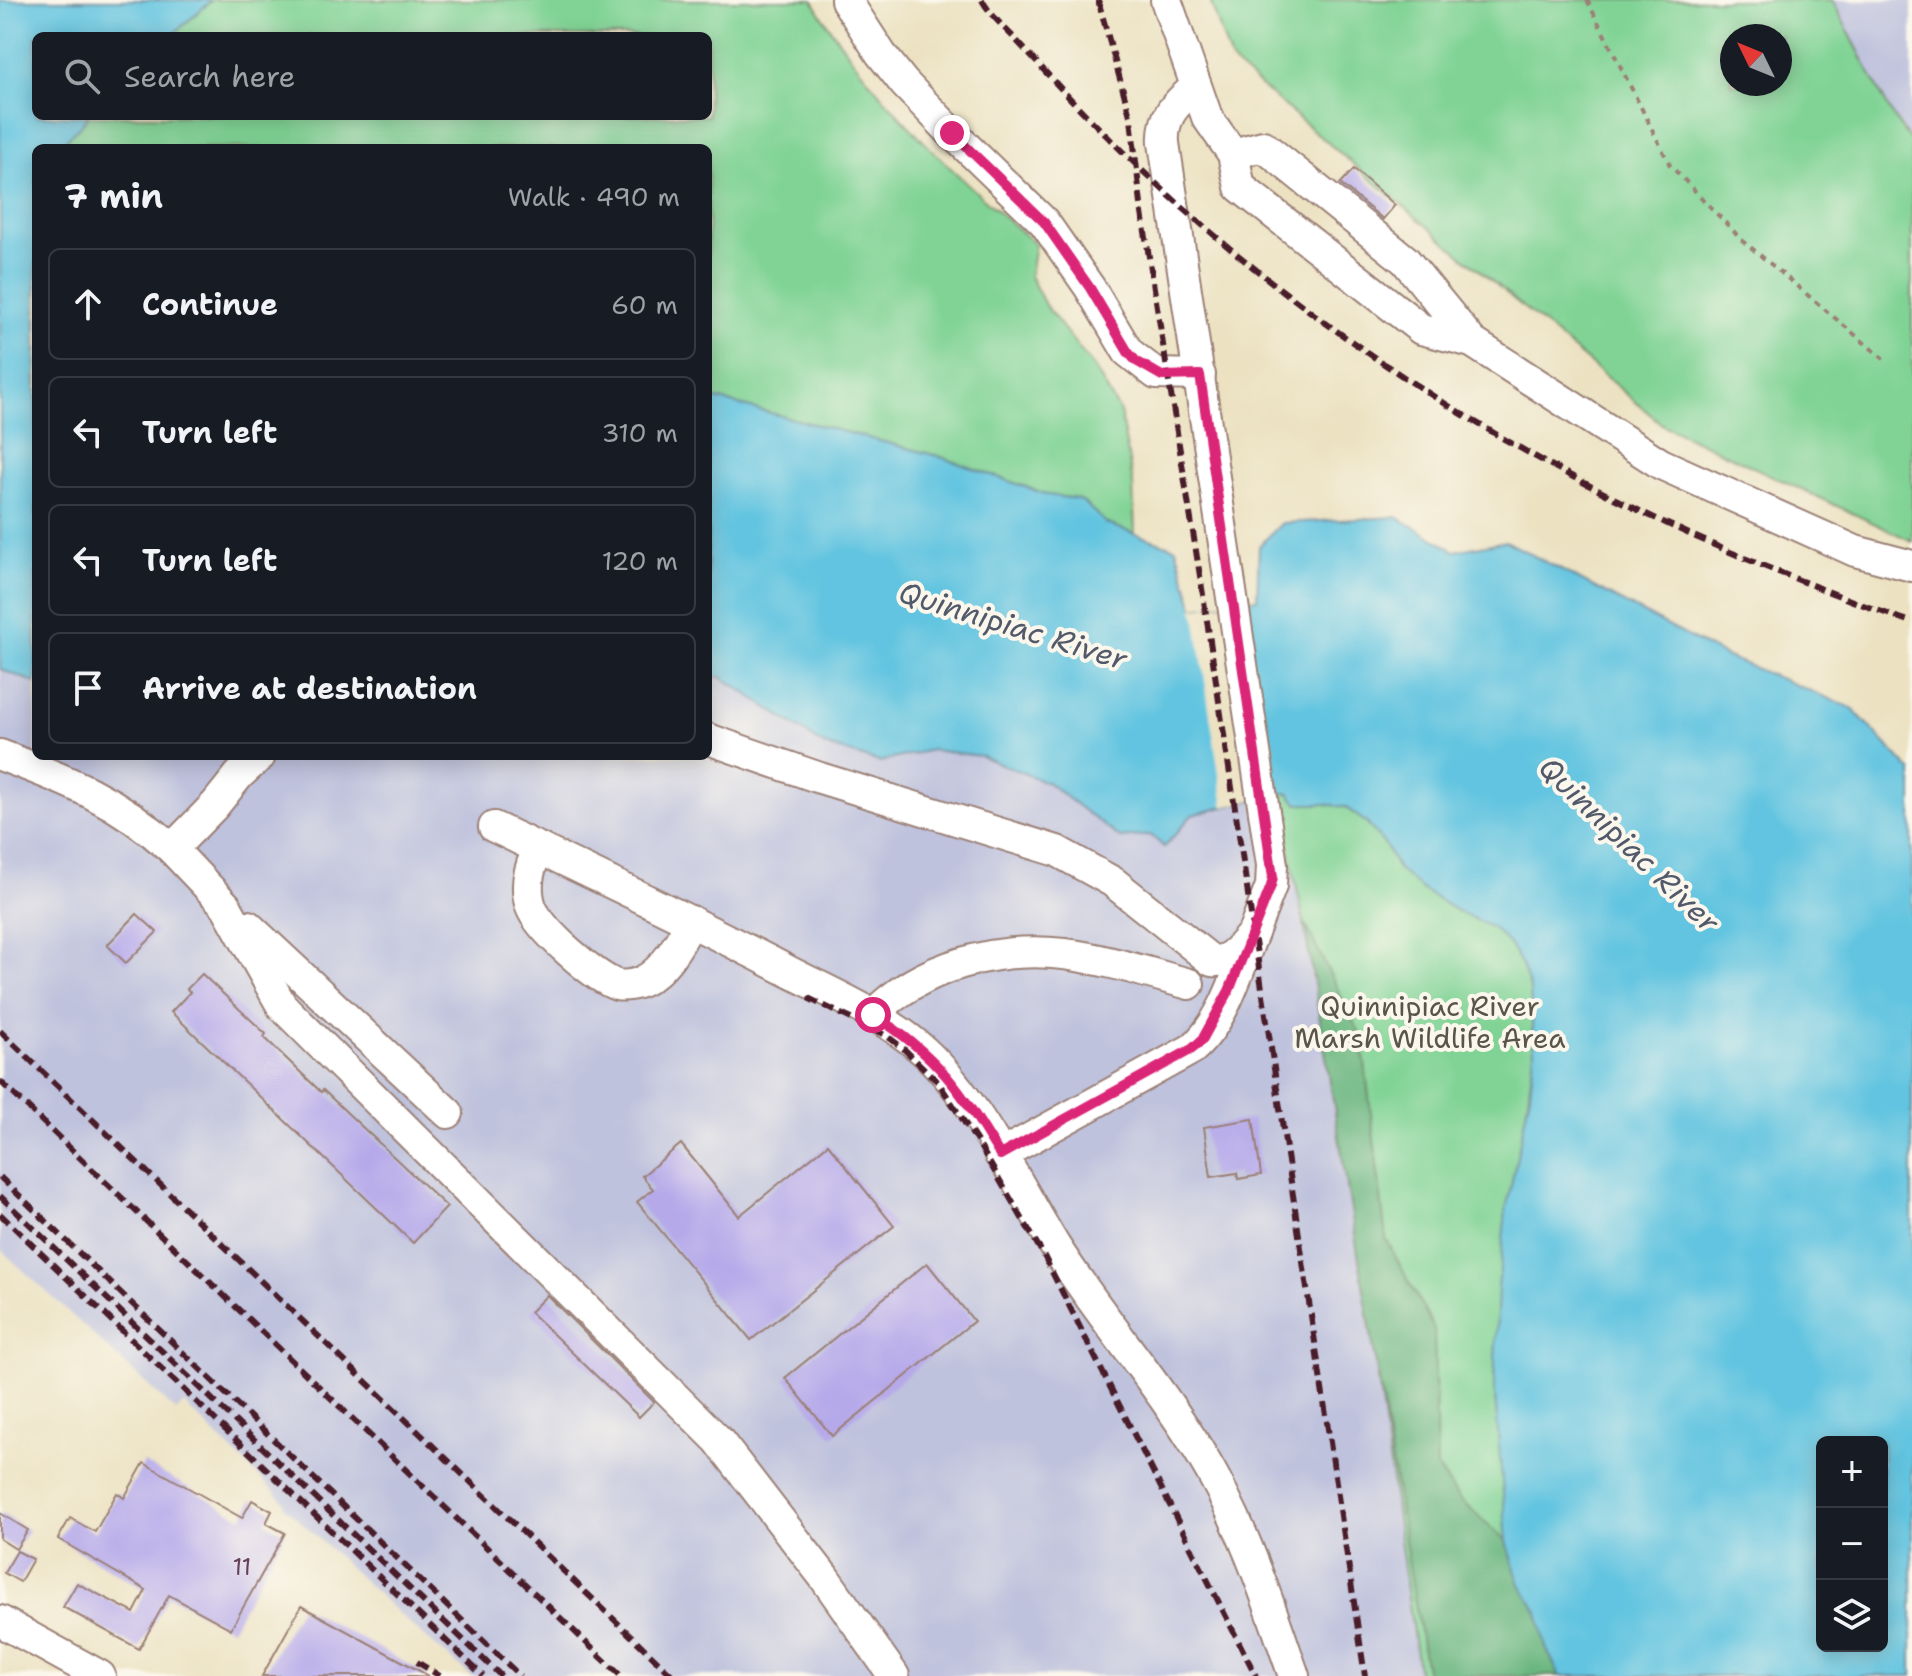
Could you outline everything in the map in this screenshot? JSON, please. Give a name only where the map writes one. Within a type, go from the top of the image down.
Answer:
[{"type":"street","points":[[846,0],[904,83],[1044,222],[1136,361],[1162,376],[1200,375]]},
{"type":"street","points":[[1166,0],[1207,117],[1233,154],[1240,187],[1421,329],[1472,342]]},
{"type":"street","points":[[1000,1155],[1192,1049],[1202,1040],[1219,1012],[1273,877],[1163,129],[1177,102],[1196,87]]},
{"type":"street","points":[[1233,154],[1263,146],[1405,260],[1472,342],[1661,464],[1855,551],[1912,566]]},
{"type":"street","points":[[712,740],[820,778],[1057,851],[1113,882],[1212,961],[1221,962],[1229,957],[1253,933]]},
{"type":"street","points":[[0,755],[83,787],[108,800],[155,834],[226,906],[448,1113]]},
{"type":"street","points":[[172,849],[256,760]]},
{"type":"street","points":[[494,827],[691,921],[873,1015],[935,1061],[971,1108],[1063,1258],[1203,1457],[1238,1526],[1294,1676]]},
{"type":"street","points":[[539,848],[527,879],[532,909],[541,923],[583,963],[618,985],[633,985],[655,972],[671,955],[691,921]]},
{"type":"street","points":[[226,906],[282,1006],[718,1440],[824,1577],[894,1676]]},
{"type":"street","points":[[873,1015],[903,988],[923,978],[976,959],[1021,953],[1075,955],[1189,984]]},
{"type":"street","points":[[0,1621],[100,1676]]},
{"type":"path","points":[[1587,0],[1670,165],[1742,240],[1885,360]]},
{"type":"shaded area","points":[[1832,0],[1912,0],[1912,143],[1891,113]]},
{"type":"shaded area","points":[[0,669],[32,681],[32,760],[712,760],[712,675],[723,678],[824,745],[879,761],[931,750],[981,756],[1048,783],[1120,838],[1152,835],[1164,847],[1192,815],[1277,794],[1304,922],[1355,1213],[1419,1676],[471,1676],[411,1625],[284,1506],[285,1502],[184,1404],[176,1411],[0,1249]]},
{"type":"green space","points":[[212,0],[813,0],[850,56],[892,107],[961,178],[1035,244],[1030,276],[1045,305],[1095,369],[1120,412],[1133,483],[1135,534],[1107,524],[1076,499],[1048,495],[938,456],[712,398],[712,144],[62,144],[85,120],[712,120],[712,32],[176,32]]},
{"type":"green space","points":[[1210,0],[1832,0],[1891,113],[1912,143],[1912,541],[1663,425],[1231,61]]},
{"type":"green space","name":"Quinnipiac River Marsh Wildlife Area","points":[[1289,793],[1298,804],[1345,807],[1367,823],[1386,846],[1398,869],[1424,891],[1494,928],[1522,965],[1530,989],[1534,1053],[1497,1332],[1494,1384],[1506,1513],[1538,1612],[1546,1648],[1560,1676],[1419,1676],[1355,1213],[1312,937],[1304,922],[1277,794]]},
{"type":"green space","points":[[1304,922],[1362,1038],[1386,1239],[1434,1329],[1437,1467],[1460,1500],[1507,1541],[1519,1582],[1538,1612],[1546,1648],[1560,1676],[1427,1676]]},
{"type":"water","points":[[0,0],[212,0],[176,32],[32,32],[32,120],[85,120],[62,144],[32,144],[32,681],[0,669]]},
{"type":"water","name":"Quinnipiac River","points":[[712,398],[938,456],[1048,495],[1083,502],[1107,524],[1176,548],[1194,608],[1257,599],[1259,546],[1282,523],[1397,517],[1455,551],[1506,541],[1725,656],[1852,708],[1912,772],[1912,1676],[1560,1676],[1546,1648],[1538,1612],[1519,1582],[1507,1541],[1494,1384],[1498,1288],[1506,1210],[1530,1093],[1534,1053],[1530,989],[1522,965],[1509,944],[1493,928],[1424,891],[1398,869],[1386,846],[1367,823],[1345,807],[1298,804],[1289,793],[1277,794],[1192,815],[1164,847],[1151,835],[1120,838],[1048,783],[981,756],[931,750],[879,762],[824,745],[723,678],[712,675]]},
{"type":"pier","points":[[1237,602],[1268,796],[1224,807],[1194,608]]},
{"type":"building","points":[[1354,169],[1395,205],[1383,219],[1340,184]]},
{"type":"building","points":[[137,914],[157,932],[126,963],[107,945]]},
{"type":"building","points":[[202,974],[266,1034],[264,1037],[321,1092],[323,1090],[447,1207],[413,1243],[171,1012]]},
{"type":"building","points":[[1253,1119],[1261,1175],[1238,1179],[1237,1173],[1211,1177],[1204,1127]]},
{"type":"building","points":[[681,1144],[739,1216],[828,1144],[894,1226],[751,1340],[637,1202],[653,1189],[642,1176]]},
{"type":"building","points":[[927,1263],[974,1321],[832,1436],[785,1378]]},
{"type":"building","points":[[547,1295],[654,1402],[639,1417],[530,1312]]},
{"type":"building","points":[[144,1463],[242,1518],[252,1500],[272,1511],[266,1523],[285,1533],[231,1629],[169,1595],[139,1649],[63,1607],[77,1583],[134,1613],[146,1590],[58,1539],[70,1518],[95,1532],[117,1493],[124,1498]]},
{"type":"building","points":[[0,1513],[28,1530],[16,1549],[0,1539]]},
{"type":"building","points":[[17,1551],[33,1559],[20,1582],[4,1573]]},
{"type":"building","points":[[301,1606],[429,1676],[262,1676]]},
{"type":"railway","points":[[982,0],[998,22],[1092,121],[1167,193],[1245,261],[1327,324],[1413,383],[1501,437],[1592,487],[1781,573],[1912,622]]},
{"type":"railway","points":[[1098,0],[1131,119],[1142,213],[1204,601],[1365,1676]]},
{"type":"railway","points":[[808,998],[887,1036],[938,1082],[1043,1254],[1256,1676]]},
{"type":"railway","points":[[0,1031],[673,1676]]},
{"type":"railway","points":[[0,1081],[621,1676]]},
{"type":"railway","points":[[0,1177],[520,1676]]},
{"type":"railway","points":[[0,1196],[501,1676]]},
{"type":"railway","points":[[0,1214],[483,1676]]},
{"type":"railway","points":[[417,1662],[440,1676]]},
{"type":"route","points":[[873,1015],[935,1061],[971,1108],[1000,1155],[1192,1049],[1202,1040],[1241,964],[1273,877],[1200,375],[1162,376],[1136,361],[1044,222],[952,133]]}]
